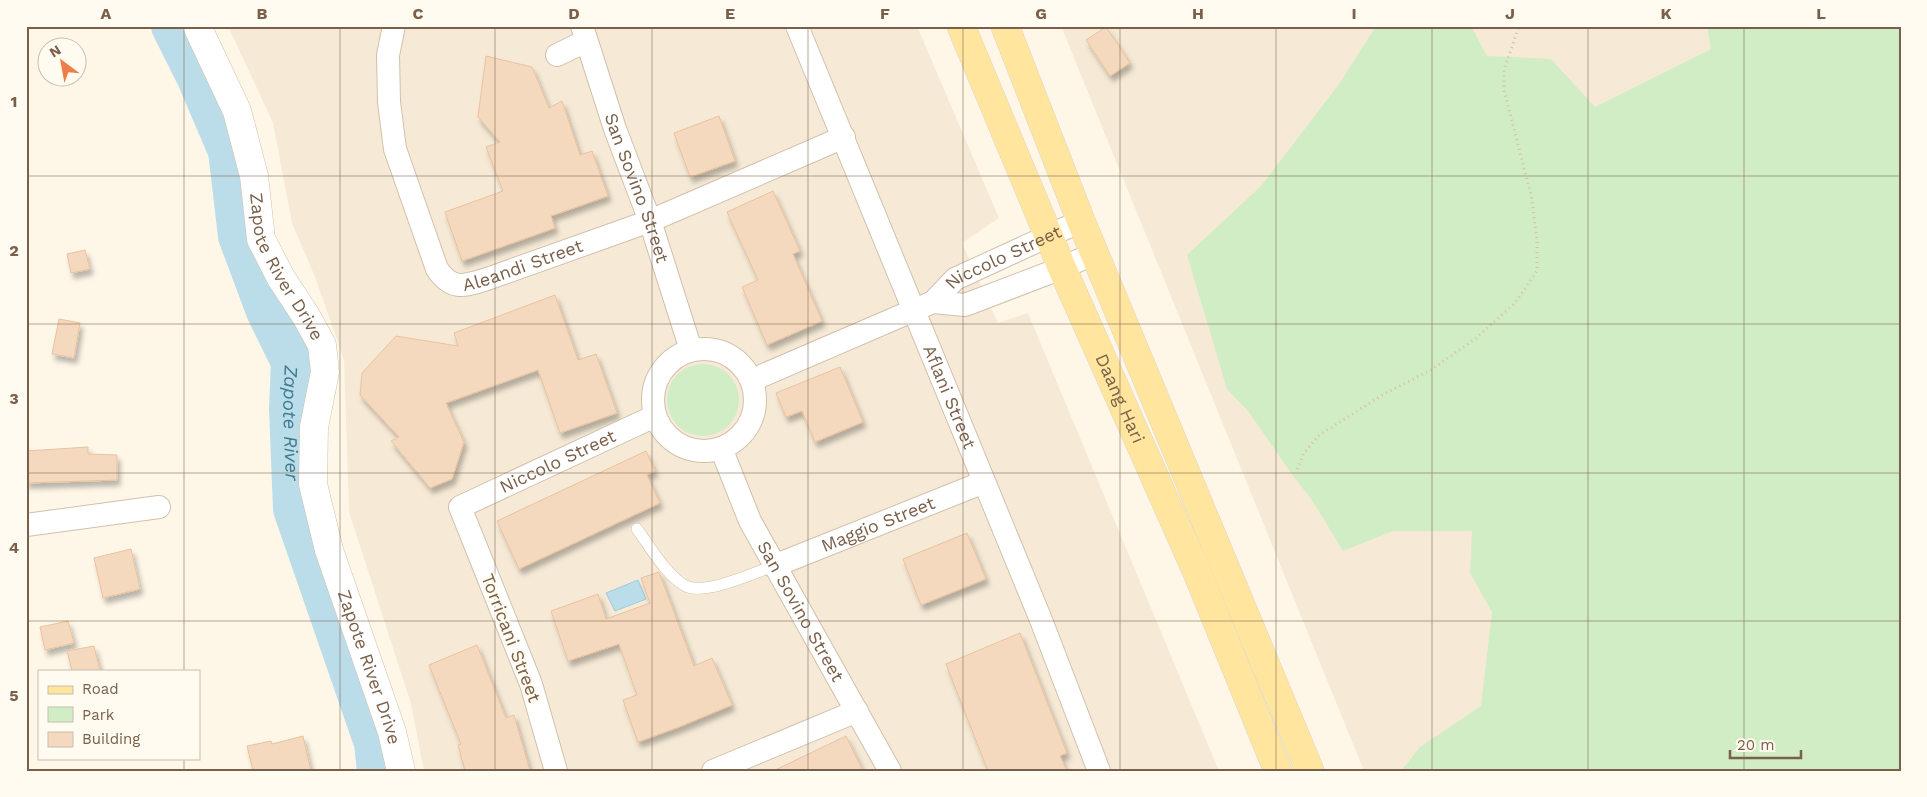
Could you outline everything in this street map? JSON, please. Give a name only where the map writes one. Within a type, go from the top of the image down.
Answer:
[{"type":"main road","name":"Daang Hari","points":[[961,26],[1062,268],[1196,570],[1278,771]]},
{"type":"main road","name":"Daang Hari","points":[[1005,26],[1081,221],[1310,771]]},
{"type":"street","name":"Zapote River Drive","points":[[198,26],[236,111],[254,176],[261,239],[281,278],[322,345],[325,372],[314,427],[313,484],[329,550],[392,732],[401,771]]},
{"type":"street","name":"Aleandi Street","points":[[394,26],[388,55],[389,102],[395,149],[437,268],[444,279],[456,286],[472,284],[650,221],[844,137]]},
{"type":"street","name":"Aflani Street","points":[[797,26],[844,137],[923,306],[984,482],[1041,620],[1099,771]]},
{"type":"street","name":"San Sovino Street","points":[[584,34],[650,221],[691,350]]},
{"type":"street","points":[[557,54],[584,34]]},
{"type":"street","name":"Niccolo Street","points":[[752,380],[923,306],[955,279],[1081,221]]},
{"type":"street","name":"Niccolo Street","points":[[923,306],[965,305],[1062,268],[1095,253]]},
{"type":"street","points":[[715,349],[727,354],[741,365],[752,380],[755,400],[751,420],[744,432],[734,441],[721,448],[708,451],[694,450],[681,446],[661,428],[654,416],[652,402],[658,375],[678,355],[691,350],[715,349]]},
{"type":"street","name":"Niccolo Street","points":[[460,507],[654,416]]},
{"type":"street","name":"San Sovino Street","points":[[721,448],[750,521],[890,771]]},
{"type":"street","name":"Maggio Street","points":[[774,566],[984,482]]},
{"type":"street","points":[[26,525],[158,507]]},
{"type":"street","name":"Torricani Street","points":[[460,507],[528,676],[556,771]]},
{"type":"street","points":[[713,771],[857,711]]},
{"type":"lane","points":[[637,529],[669,572],[688,587],[713,586],[774,566]]},
{"type":"path","points":[[1297,469],[1304,453],[1318,436],[1384,394],[1432,370],[1476,338],[1515,303],[1537,271],[1537,242],[1532,199],[1504,90],[1504,70],[1519,26]]},
{"type":"shaded area","points":[[228,26],[917,26],[999,218],[962,243],[998,323],[1028,313],[1219,771],[424,771],[411,704],[349,512],[344,360],[315,277],[292,223],[273,123]]},
{"type":"shaded area","points":[[1061,26],[1901,26],[1901,771],[1364,771]]},
{"type":"green space","points":[[1376,26],[1471,26],[1487,56],[1551,59],[1595,107],[1711,49],[1707,26],[1901,26],[1901,771],[1401,771],[1420,747],[1481,706],[1492,612],[1470,573],[1472,531],[1393,531],[1343,551],[1312,500],[1248,411],[1227,389],[1187,255],[1261,186],[1339,84]]},
{"type":"green space","points":[[703,364],[723,370],[733,380],[739,400],[733,420],[723,430],[703,436],[683,430],[673,420],[667,400],[673,380],[683,370]]},
{"type":"water","points":[[638,580],[646,599],[615,611],[606,593]]},
{"type":"building","points":[[1106,27],[1130,63],[1110,76],[1086,40]]},
{"type":"building","points":[[486,56],[532,67],[549,108],[562,101],[580,155],[592,151],[608,196],[551,216],[555,228],[462,261],[445,212],[503,191],[486,147],[500,142],[478,117]]},
{"type":"building","points":[[719,116],[735,161],[690,177],[674,133]]},
{"type":"building","points":[[773,191],[800,251],[793,254],[822,321],[767,345],[742,287],[758,280],[727,212]]},
{"type":"building","points":[[85,250],[90,269],[71,273],[67,254]]},
{"type":"building","points":[[555,295],[578,360],[596,354],[617,413],[560,433],[538,370],[446,403],[464,442],[452,479],[430,488],[391,441],[399,437],[360,395],[362,373],[396,336],[458,346],[454,333]]},
{"type":"building","points":[[59,319],[80,323],[74,358],[52,354]]},
{"type":"building","points":[[840,367],[863,422],[815,442],[802,411],[786,417],[776,393]]},
{"type":"building","points":[[88,447],[88,454],[117,455],[117,480],[26,483],[26,451]]},
{"type":"building","points":[[646,451],[655,471],[647,475],[660,503],[519,569],[497,521]]},
{"type":"building","points":[[967,533],[986,579],[921,605],[903,559]]},
{"type":"building","points":[[131,549],[140,589],[103,598],[94,558]]},
{"type":"building","points":[[659,572],[694,666],[712,658],[732,705],[638,742],[623,700],[637,695],[619,644],[568,661],[551,611],[598,594],[606,619],[650,603],[641,578]]},
{"type":"building","points":[[68,621],[74,643],[45,650],[40,627]]},
{"type":"building","points":[[1020,633],[1067,753],[1060,756],[1067,771],[988,771],[946,664]]},
{"type":"building","points":[[477,645],[506,718],[514,715],[530,771],[465,771],[458,745],[461,744],[429,665]]},
{"type":"building","points":[[94,646],[100,670],[72,670],[67,651]]},
{"type":"building","points":[[303,736],[311,771],[253,771],[247,746],[271,741],[272,744]]},
{"type":"building","points":[[846,736],[863,771],[773,771]]},
{"type":"waterway","name":"Zapote River","points":[[172,26],[197,76],[229,151],[239,236],[267,311],[292,362],[290,409],[294,509],[375,743],[378,771]]}]
